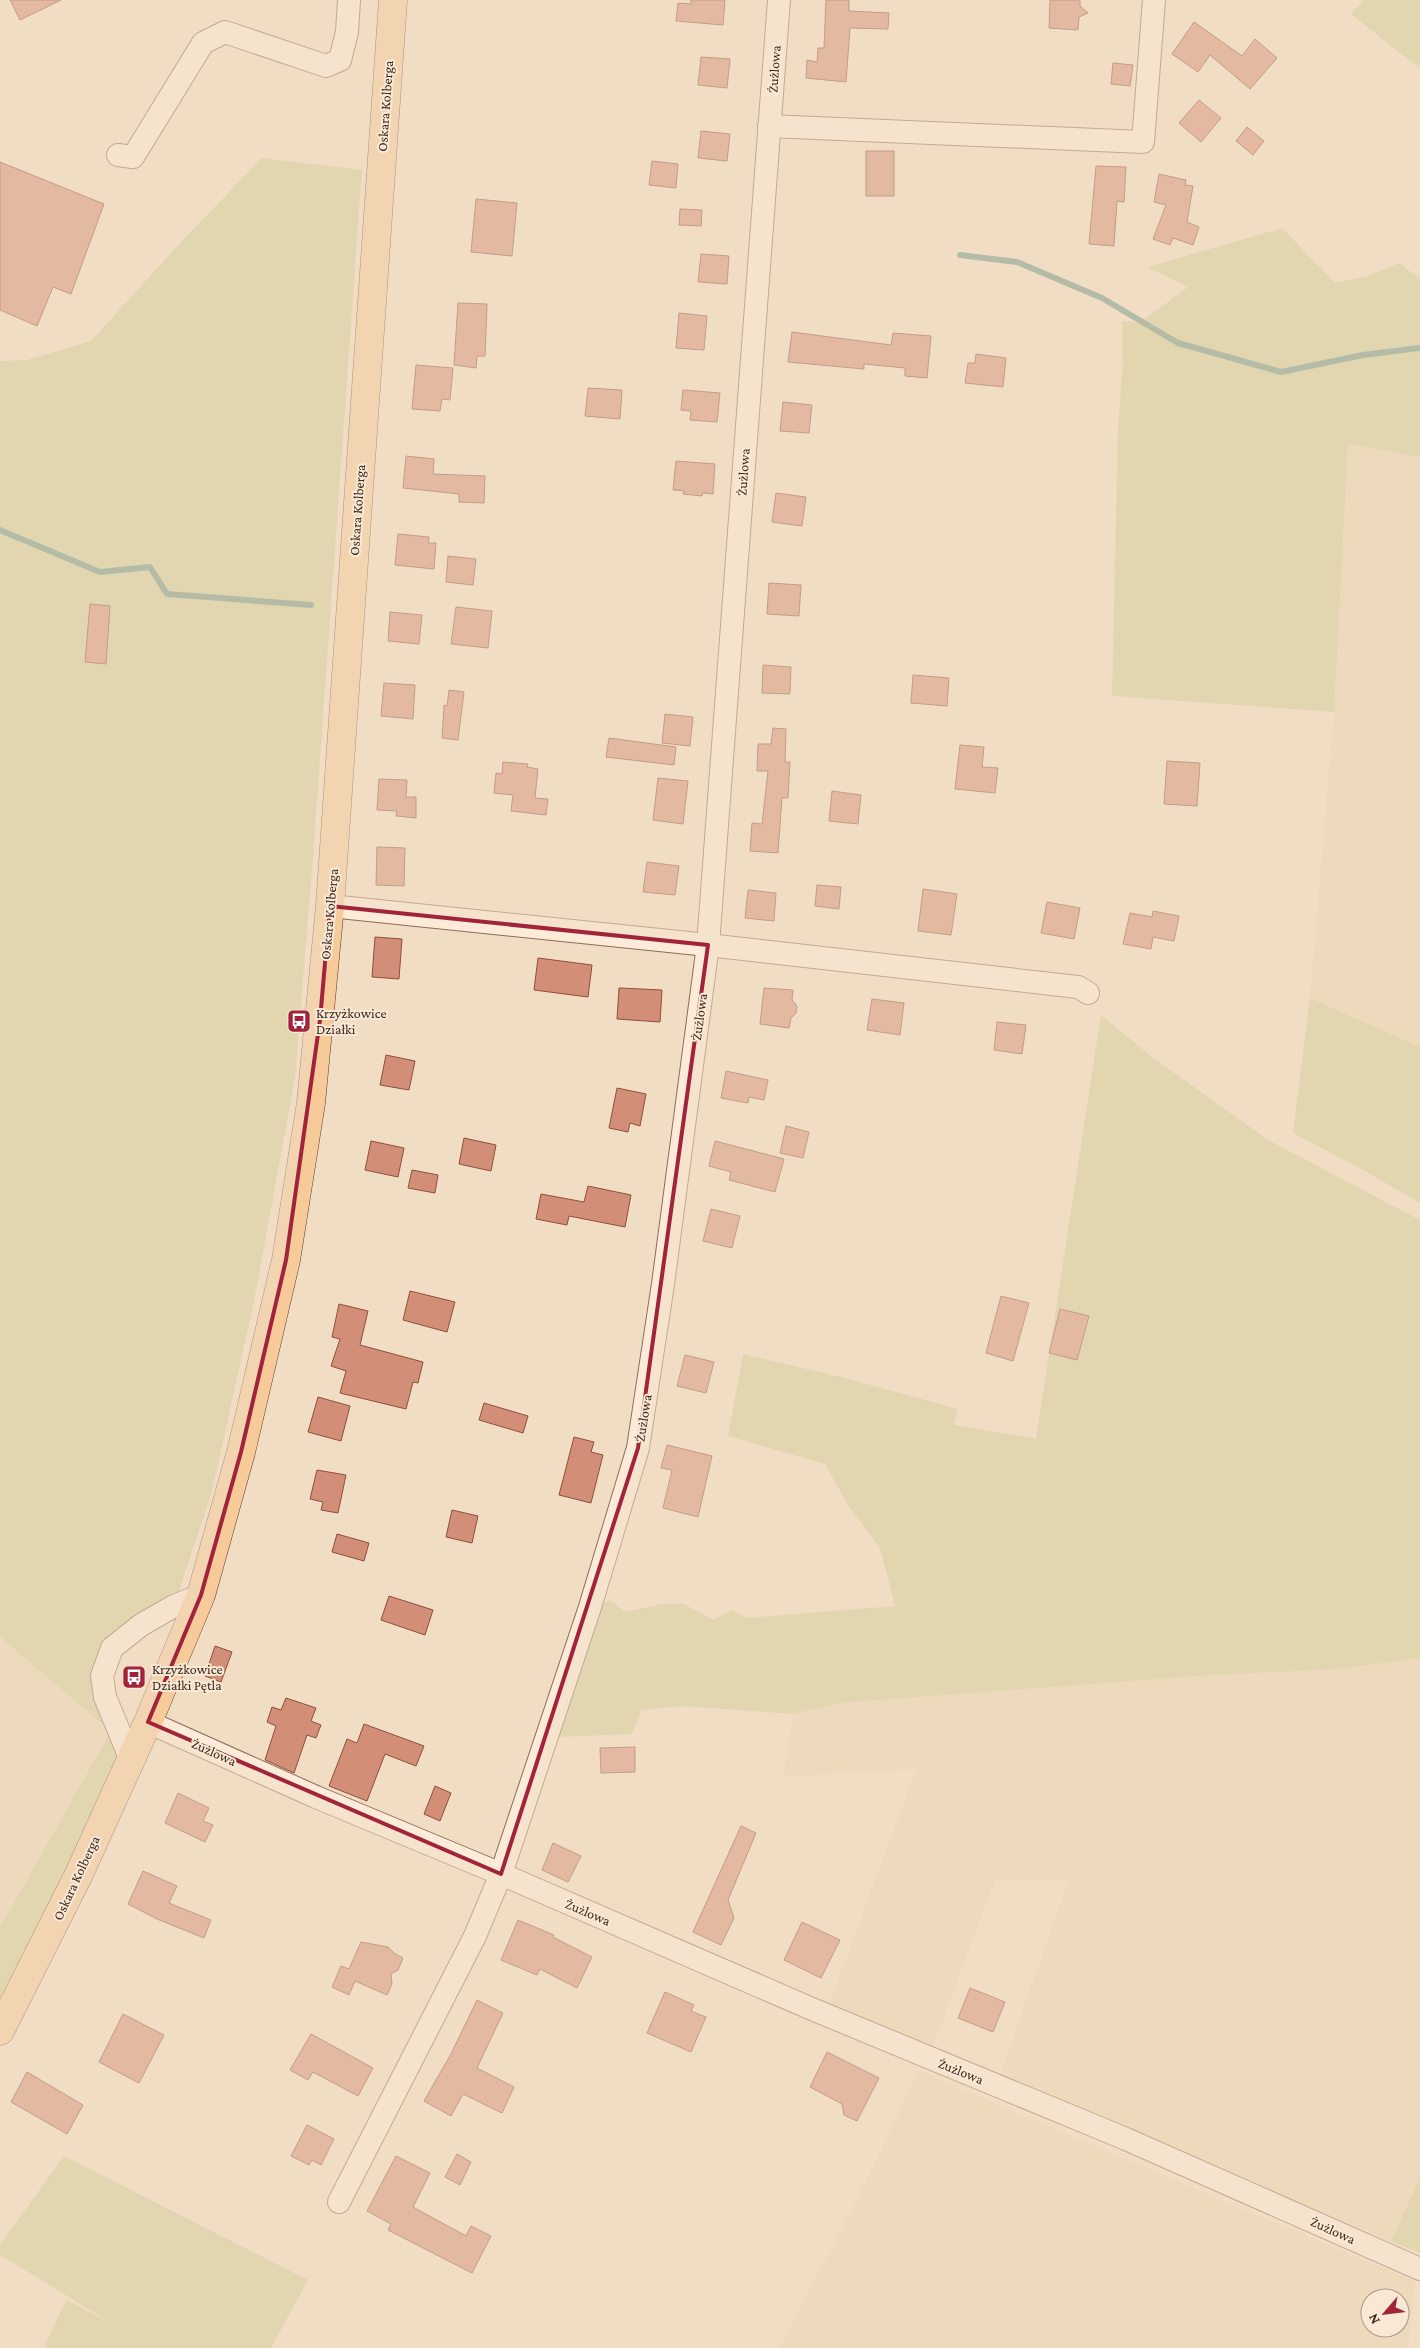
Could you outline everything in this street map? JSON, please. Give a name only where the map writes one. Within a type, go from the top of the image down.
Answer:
[{"type":"main road","name":"Oskara Kolberga","points":[[0,2031],[79,1874],[148,1722],[201,1594],[241,1452],[286,1260],[310,1103],[320,1020],[330,906],[392,0]]},
{"type":"street","points":[[118,155],[133,157],[203,42],[225,32],[326,66],[340,60],[347,32],[349,0]]},
{"type":"street","name":"Żużlowa","points":[[339,2202],[475,1936],[501,1874],[590,1608],[638,1448],[664,1284],[708,945],[779,0]]},
{"type":"street","points":[[769,126],[1143,142],[1154,0]]},
{"type":"street","points":[[330,906],[708,945],[1078,987],[1088,993]]},
{"type":"street","points":[[131,1760],[104,1697],[102,1676],[112,1648],[141,1625],[174,1606],[201,1594]]},
{"type":"street","name":"Żużlowa","points":[[148,1722],[316,1797],[501,1874],[820,2012],[1126,2138],[1420,2269]]},
{"type":"highlighted area","points":[[330,906],[708,945],[638,1448],[501,1874],[148,1722],[201,1595],[241,1452],[286,1260],[320,1020]]},
{"type":"shaded area","points":[[1364,0],[1420,0],[1420,69],[1351,14]]},
{"type":"shaded area","points":[[262,158],[362,170],[313,857],[295,1078],[254,1301],[212,1491],[174,1606],[141,1625],[102,1676],[125,1746],[0,2007],[0,1928],[111,1731],[0,1637],[0,361],[27,360],[91,341],[181,242]]},
{"type":"shaded area","points":[[1282,228],[1335,283],[1368,276],[1399,263],[1420,279],[1420,457],[1348,444],[1334,712],[1112,696],[1118,426],[1123,362],[1122,321],[1141,322],[1188,287],[1148,267]]},
{"type":"shaded area","points":[[1348,444],[1420,457],[1420,1047],[1310,998],[1334,712]]},
{"type":"shaded area","points":[[1310,998],[1420,1047],[1420,1203],[1293,1133]]},
{"type":"shaded area","points":[[1101,1015],[1152,1057],[1268,1140],[1420,1220],[1420,1658],[1338,1669],[1197,1676],[839,1703],[793,1714],[683,1706],[641,1710],[632,1734],[557,1737],[596,1607],[610,1600],[625,1612],[662,1604],[684,1604],[713,1620],[733,1610],[747,1618],[895,1606],[880,1548],[848,1505],[825,1464],[728,1436],[743,1354],[849,1379],[958,1409],[954,1425],[1036,1439]]},
{"type":"shaded area","points":[[0,1637],[112,1731],[0,1929]]},
{"type":"shaded area","points":[[1420,1658],[1420,2178],[1391,2241],[999,2078],[1069,1879],[995,1880],[932,2049],[829,2005],[916,1769],[783,1777],[793,1714],[839,1703],[1197,1676],[1338,1669]]},
{"type":"shaded area","points":[[919,2071],[1415,2282],[1410,2329],[1410,2288],[1360,2288],[1360,2338],[1409,2338],[1408,2348],[779,2348],[852,2210]]},
{"type":"shaded area","points":[[64,2156],[308,2280],[271,2348],[44,2348],[66,2300],[113,2324],[0,2255],[0,2245]]},
{"type":"shaded area","points":[[1420,2178],[1420,2253],[1391,2241]]},
{"type":"building","points":[[10,0],[61,0],[20,20]]},
{"type":"building","points":[[691,0],[725,0],[723,25],[676,21],[678,3],[691,4]]},
{"type":"building","points":[[826,0],[849,0],[849,11],[889,13],[888,29],[850,28],[846,82],[806,78],[807,60],[817,62],[818,48],[824,48]]},
{"type":"building","points":[[1050,0],[1080,0],[1080,6],[1088,13],[1079,17],[1078,30],[1049,28]]},
{"type":"building","points":[[1194,22],[1242,56],[1255,39],[1277,58],[1250,89],[1210,55],[1198,72],[1172,54]]},
{"type":"building","points":[[701,57],[730,59],[727,88],[698,85]]},
{"type":"building","points":[[1113,63],[1133,65],[1130,86],[1111,84]]},
{"type":"building","points":[[1199,100],[1221,118],[1201,142],[1179,123]]},
{"type":"building","points":[[1247,127],[1264,141],[1253,155],[1236,141]]},
{"type":"building","points":[[701,131],[730,134],[727,161],[698,158]]},
{"type":"building","points":[[866,151],[894,151],[894,196],[866,196]]},
{"type":"building","points":[[652,161],[678,164],[676,188],[649,185]]},
{"type":"building","points":[[0,162],[104,204],[71,294],[53,287],[37,326],[0,310]]},
{"type":"building","points":[[1096,166],[1126,167],[1124,202],[1117,201],[1114,246],[1089,244]]},
{"type":"building","points":[[1159,174],[1186,180],[1185,185],[1193,186],[1187,222],[1199,227],[1193,245],[1173,238],[1170,245],[1153,239],[1166,205],[1154,202]]},
{"type":"building","points":[[476,199],[517,203],[512,256],[471,252]]},
{"type":"building","points":[[680,209],[702,210],[701,226],[679,225]]},
{"type":"building","points":[[701,254],[729,256],[727,284],[698,282]]},
{"type":"building","points":[[458,303],[487,304],[485,356],[477,356],[476,368],[454,365]]},
{"type":"building","points":[[679,313],[707,316],[704,350],[676,348]]},
{"type":"building","points":[[792,332],[891,345],[893,333],[931,336],[927,378],[905,376],[905,368],[864,364],[864,369],[788,362]]},
{"type":"building","points":[[976,354],[1006,358],[1003,387],[965,383],[968,363],[975,363]]},
{"type":"building","points":[[416,365],[453,368],[450,400],[442,399],[440,411],[412,409]]},
{"type":"building","points":[[588,388],[622,390],[620,419],[585,416]]},
{"type":"building","points":[[683,390],[720,393],[717,422],[690,420],[691,411],[681,410]]},
{"type":"building","points":[[783,402],[812,405],[809,433],[780,431]]},
{"type":"building","points":[[406,456],[434,459],[433,474],[485,476],[484,503],[459,502],[459,494],[403,488]]},
{"type":"building","points":[[676,461],[715,464],[713,494],[703,493],[702,496],[683,494],[684,491],[673,490]]},
{"type":"building","points":[[776,493],[806,497],[802,526],[772,522]]},
{"type":"building","points":[[398,534],[429,537],[428,543],[436,543],[434,569],[395,565]]},
{"type":"building","points":[[448,556],[476,559],[473,585],[446,582]]},
{"type":"building","points":[[769,583],[801,585],[799,616],[767,614]]},
{"type":"building","points":[[90,604],[110,606],[106,664],[85,662]]},
{"type":"building","points":[[456,607],[492,611],[488,648],[451,644]]},
{"type":"building","points":[[390,612],[422,615],[419,644],[388,641]]},
{"type":"building","points":[[763,665],[791,667],[790,694],[762,693]]},
{"type":"building","points":[[913,675],[949,678],[947,706],[911,703]]},
{"type":"building","points":[[384,683],[415,685],[413,719],[381,716]]},
{"type":"building","points":[[449,690],[464,692],[458,740],[442,738],[444,705],[447,706]]},
{"type":"building","points":[[665,714],[693,717],[690,746],[662,743]]},
{"type":"building","points":[[773,728],[786,729],[785,762],[790,762],[788,798],[782,798],[778,853],[750,851],[752,823],[762,824],[768,771],[757,771],[758,744],[771,744]]},
{"type":"building","points":[[609,738],[676,747],[674,765],[606,757]]},
{"type":"building","points":[[960,745],[984,747],[982,767],[998,768],[995,793],[955,789]]},
{"type":"building","points":[[1167,761],[1200,763],[1197,806],[1164,804]]},
{"type":"building","points":[[503,762],[528,764],[527,767],[538,769],[535,798],[548,799],[546,815],[511,811],[513,795],[494,793],[496,773],[502,774]]},
{"type":"building","points":[[658,778],[688,781],[683,824],[653,820]]},
{"type":"building","points":[[379,779],[407,780],[406,797],[416,797],[416,818],[396,816],[397,811],[377,810]]},
{"type":"building","points":[[832,791],[861,795],[858,824],[829,821]]},
{"type":"building","points":[[377,847],[405,848],[404,886],[376,885]]},
{"type":"building","points":[[647,862],[679,866],[675,895],[643,892]]},
{"type":"building","points":[[817,885],[841,887],[839,909],[815,906]]},
{"type":"building","points":[[923,889],[957,894],[951,935],[918,931]]},
{"type":"building","points":[[748,890],[776,893],[774,921],[745,918]]},
{"type":"building","points":[[1047,902],[1080,908],[1074,939],[1041,933]]},
{"type":"building","points":[[1153,911],[1179,916],[1174,941],[1153,937],[1151,949],[1123,944],[1130,913],[1152,917]]},
{"type":"building","points":[[375,937],[402,939],[399,979],[372,977]]},
{"type":"building","points":[[538,958],[592,965],[588,997],[534,990]]},
{"type":"building","points":[[619,988],[662,990],[660,1022],[617,1019]]},
{"type":"building","points":[[764,988],[793,990],[792,1000],[797,1006],[796,1013],[791,1018],[789,1028],[760,1024]]},
{"type":"building","points":[[872,999],[904,1003],[900,1035],[867,1030]]},
{"type":"building","points":[[997,1022],[1026,1025],[1022,1054],[994,1050]]},
{"type":"building","points":[[386,1055],[415,1061],[409,1090],[380,1085]]},
{"type":"building","points":[[726,1071],[768,1080],[764,1100],[749,1097],[748,1103],[721,1098]]},
{"type":"building","points":[[617,1088],[646,1094],[640,1126],[630,1123],[628,1132],[609,1128]]},
{"type":"building","points":[[786,1126],[809,1132],[803,1158],[780,1153]]},
{"type":"building","points":[[464,1138],[496,1145],[491,1171],[459,1164]]},
{"type":"building","points":[[371,1141],[404,1148],[398,1177],[365,1170]]},
{"type":"building","points":[[715,1141],[784,1159],[775,1192],[729,1180],[731,1172],[709,1166]]},
{"type":"building","points":[[412,1170],[438,1175],[435,1193],[408,1188]]},
{"type":"building","points":[[588,1186],[631,1195],[625,1227],[569,1216],[567,1225],[536,1219],[541,1194],[584,1202]]},
{"type":"building","points":[[711,1209],[740,1216],[732,1248],[703,1241]]},
{"type":"building","points":[[410,1291],[455,1302],[447,1332],[403,1320]]},
{"type":"building","points":[[1001,1296],[1029,1303],[1013,1361],[986,1353]]},
{"type":"building","points":[[339,1304],[368,1311],[360,1345],[423,1362],[418,1383],[413,1382],[406,1409],[340,1393],[346,1371],[331,1366],[340,1339],[332,1337]]},
{"type":"building","points":[[1060,1309],[1089,1316],[1077,1360],[1049,1353]]},
{"type":"building","points":[[685,1355],[714,1362],[706,1393],[677,1386]]},
{"type":"building","points":[[318,1397],[350,1406],[341,1441],[308,1432]]},
{"type":"building","points":[[484,1403],[528,1416],[523,1433],[479,1420]]},
{"type":"building","points":[[574,1437],[594,1442],[591,1452],[603,1455],[591,1503],[559,1495]]},
{"type":"building","points":[[667,1445],[712,1456],[698,1517],[663,1508],[672,1470],[661,1468]]},
{"type":"building","points":[[317,1470],[346,1475],[338,1513],[321,1510],[323,1502],[310,1499]]},
{"type":"building","points":[[452,1510],[478,1516],[472,1543],[446,1537]]},
{"type":"building","points":[[337,1534],[369,1543],[364,1561],[332,1552]]},
{"type":"building","points":[[389,1596],[433,1610],[425,1635],[381,1620]]},
{"type":"building","points":[[215,1646],[232,1652],[221,1682],[205,1676]]},
{"type":"building","points":[[286,1698],[316,1708],[311,1721],[321,1725],[316,1738],[307,1735],[294,1773],[265,1760],[276,1726],[267,1722],[272,1707],[281,1710]]},
{"type":"building","points":[[364,1724],[424,1746],[416,1766],[385,1754],[367,1801],[329,1786],[347,1739],[357,1743]]},
{"type":"building","points":[[635,1747],[635,1772],[601,1773],[600,1748]]},
{"type":"building","points":[[435,1786],[451,1793],[440,1821],[424,1814]]},
{"type":"building","points":[[178,1793],[209,1808],[203,1821],[213,1825],[205,1842],[165,1823]]},
{"type":"building","points":[[741,1826],[756,1833],[728,1900],[734,1918],[721,1945],[693,1932]]},
{"type":"building","points":[[553,1843],[581,1856],[568,1882],[542,1870]]},
{"type":"building","points":[[143,1871],[177,1886],[169,1903],[211,1920],[204,1938],[157,1919],[128,1904]]},
{"type":"building","points":[[518,1920],[554,1935],[553,1937],[592,1957],[577,1988],[540,1969],[537,1975],[501,1960]]},
{"type":"building","points":[[802,1922],[840,1940],[821,1978],[784,1960]]},
{"type":"building","points":[[361,1942],[388,1947],[403,1958],[398,1970],[391,1974],[392,1984],[387,1995],[355,1981],[349,1995],[332,1987],[341,1966],[349,1969]]},
{"type":"building","points":[[970,1988],[1005,2002],[993,2032],[958,2018]]},
{"type":"building","points":[[665,1992],[694,2005],[691,2011],[706,2017],[691,2052],[647,2033]]},
{"type":"building","points":[[477,2000],[503,2013],[477,2068],[514,2087],[502,2113],[463,2094],[451,2116],[424,2101],[451,2054]]},
{"type":"building","points":[[123,2014],[164,2035],[139,2083],[99,2062]]},
{"type":"building","points":[[311,2034],[373,2068],[358,2096],[313,2072],[308,2080],[290,2070]]},
{"type":"building","points":[[827,2052],[879,2078],[857,2121],[844,2115],[842,2104],[810,2087]]},
{"type":"building","points":[[27,2072],[83,2105],[67,2134],[11,2102]]},
{"type":"building","points":[[307,2125],[334,2139],[321,2165],[312,2160],[309,2165],[291,2156]]},
{"type":"building","points":[[457,2154],[471,2162],[460,2185],[445,2177]]},
{"type":"building","points":[[396,2156],[430,2173],[413,2207],[466,2236],[471,2226],[491,2236],[472,2273],[388,2230],[391,2224],[367,2211]]},
{"type":"waterway","points":[[960,255],[1017,262],[1102,298],[1178,343],[1281,372],[1363,355],[1419,348]]},
{"type":"waterway","points":[[0,530],[100,572],[150,567],[167,594],[311,605]]},
{"type":"place","name":"Krzyżkowice Działki","points":[[299,1021]]},
{"type":"place","name":"Krzyżkowice Działki Pętla","points":[[134,1677]]}]
